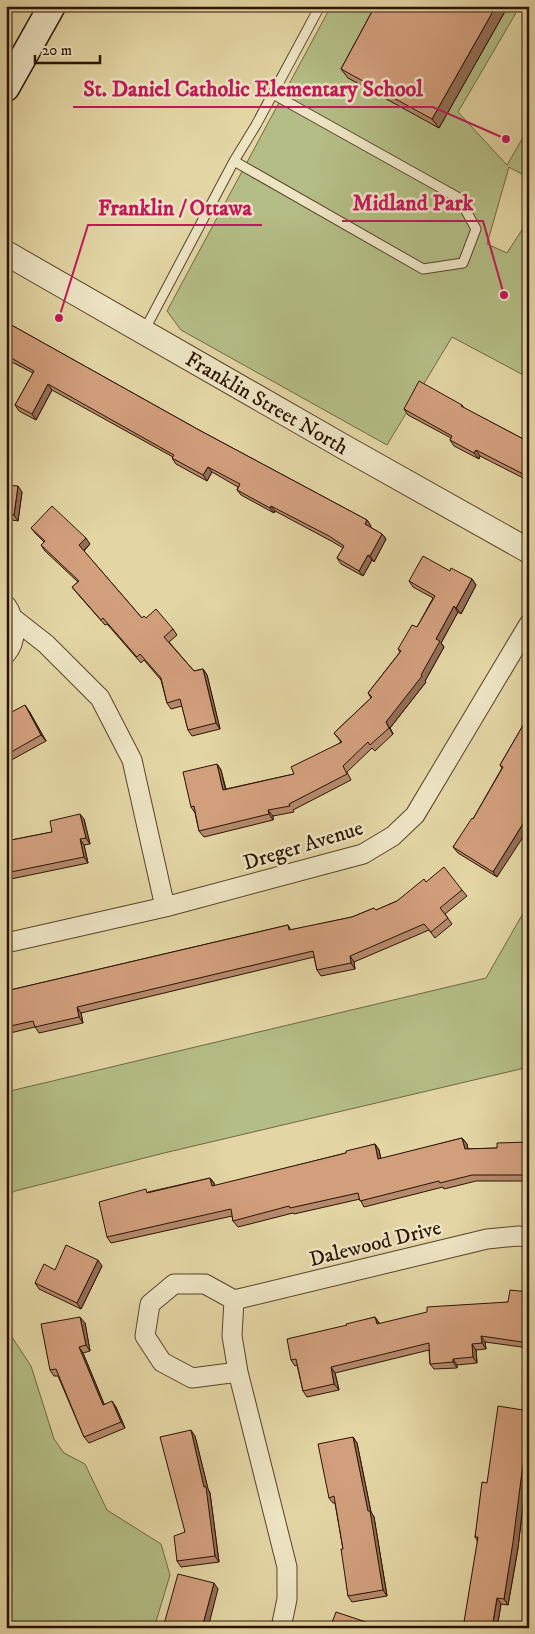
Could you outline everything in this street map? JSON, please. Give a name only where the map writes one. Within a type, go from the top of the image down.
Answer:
[{"type":"main road","points":[[6,88],[52,6]]},
{"type":"street","name":"Franklin Street North","points":[[6,253],[143,333],[529,551]]},
{"type":"street","points":[[6,654],[14,638],[10,612]]},
{"type":"street","points":[[10,612],[46,644],[100,698],[105,707],[132,760],[165,906]]},
{"type":"street","name":"Dreger Avenue","points":[[6,943],[165,906],[364,854],[393,836],[415,815],[529,624]]},
{"type":"street","name":"Dalewood Drive","points":[[234,1300],[487,1239],[518,1236],[529,1237]]},
{"type":"street","points":[[238,1372],[192,1378],[162,1362],[145,1336],[150,1304],[174,1284],[205,1284],[234,1300],[232,1336],[238,1372],[287,1567],[287,1599],[281,1628]]},
{"type":"lane","points":[[143,333],[234,161],[273,94],[320,6]]},
{"type":"lane","points":[[234,161],[423,270],[463,263],[476,229],[459,198],[273,94]]},
{"type":"green space","points":[[331,6],[520,6],[458,112],[507,165],[529,127],[529,178],[509,167],[487,244],[507,253],[529,219],[529,378],[452,337],[387,445],[181,330],[167,311]]},
{"type":"green space","points":[[529,903],[529,1067],[164,1153],[15,1191],[6,1198],[6,1092],[486,978]]},
{"type":"green space","points":[[6,1328],[31,1366],[54,1439],[64,1453],[85,1464],[107,1510],[161,1544],[170,1575],[154,1628],[6,1628]]},
{"type":"building","points":[[375,6],[496,6],[432,119],[341,69]]},
{"type":"building","points":[[6,322],[199,430],[367,520],[365,524],[382,534],[370,556],[368,555],[359,571],[337,558],[344,546],[329,536],[237,490],[240,484],[208,467],[203,475],[172,458],[174,455],[48,384],[32,414],[15,405],[34,371],[6,355]]},
{"type":"building","points":[[419,381],[529,442],[529,477],[476,450],[474,453],[450,440],[452,436],[404,409]]},
{"type":"building","points":[[6,485],[18,486],[14,515],[6,514]]},
{"type":"building","points":[[52,506],[86,538],[79,545],[142,618],[144,616],[146,618],[156,609],[173,629],[164,637],[194,671],[203,669],[216,723],[188,730],[180,699],[167,703],[161,678],[140,654],[137,657],[103,618],[101,620],[72,587],[79,581],[41,545],[45,541],[31,528]]},
{"type":"building","points":[[423,556],[450,571],[451,568],[472,579],[456,608],[454,606],[436,639],[440,641],[422,676],[386,722],[389,728],[370,745],[368,742],[343,766],[347,774],[289,804],[290,806],[268,810],[269,814],[199,831],[194,806],[191,807],[183,772],[217,764],[223,790],[294,774],[291,767],[342,742],[334,733],[372,697],[368,693],[401,651],[398,649],[412,625],[417,627],[435,596],[409,581]]},
{"type":"building","points":[[25,705],[41,735],[6,755],[6,715]]},
{"type":"building","points":[[529,715],[529,783],[526,788],[529,790],[529,814],[493,872],[453,847],[473,819],[503,767],[500,765]]},
{"type":"building","points":[[80,814],[86,838],[80,839],[84,857],[6,873],[6,841],[52,832],[50,821]]},
{"type":"building","points":[[444,867],[462,890],[440,908],[448,918],[431,932],[424,924],[350,956],[351,963],[317,970],[313,951],[77,1007],[79,1017],[35,1027],[33,1021],[6,1027],[6,991],[288,925],[289,930],[352,917],[397,901],[424,879],[426,882]]},
{"type":"building","points":[[462,1138],[465,1149],[497,1148],[497,1143],[529,1142],[529,1175],[472,1175],[440,1183],[439,1181],[360,1201],[358,1193],[290,1208],[289,1206],[233,1221],[231,1209],[107,1237],[99,1202],[146,1189],[147,1193],[210,1178],[212,1186],[375,1144],[378,1159]]},
{"type":"building","points":[[66,1245],[98,1260],[77,1303],[35,1283],[44,1264],[55,1270]]},
{"type":"building","points":[[510,1290],[529,1292],[529,1343],[481,1336],[482,1343],[472,1344],[473,1357],[453,1359],[453,1362],[430,1364],[429,1343],[331,1367],[334,1384],[303,1391],[296,1359],[291,1360],[287,1339],[375,1317],[377,1324],[427,1312],[427,1307],[508,1302]]},
{"type":"building","points":[[80,1317],[86,1345],[79,1347],[103,1405],[112,1401],[121,1422],[84,1437],[56,1369],[50,1370],[41,1324]]},
{"type":"building","points":[[498,1406],[529,1411],[527,1442],[529,1442],[529,1447],[526,1464],[523,1464],[504,1599],[497,1598],[492,1628],[463,1628],[478,1537],[475,1537],[482,1482],[487,1483]]},
{"type":"building","points":[[191,1430],[204,1487],[206,1487],[215,1556],[177,1561],[174,1536],[185,1532],[160,1437]]},
{"type":"building","points":[[353,1437],[368,1511],[370,1511],[383,1590],[348,1596],[341,1549],[343,1549],[334,1496],[329,1498],[318,1444]]},
{"type":"building","points":[[178,1574],[214,1583],[202,1628],[163,1628]]},
{"type":"building","points":[[336,1612],[375,1625],[374,1628],[330,1628]]},
{"type":"place","name":"St. Daniel Catholic Elementary School","points":[[506,139]]},
{"type":"place","name":"Midland Park","points":[[504,295]]},
{"type":"place","name":"Franklin / Ottawa","points":[[59,318]]}]
